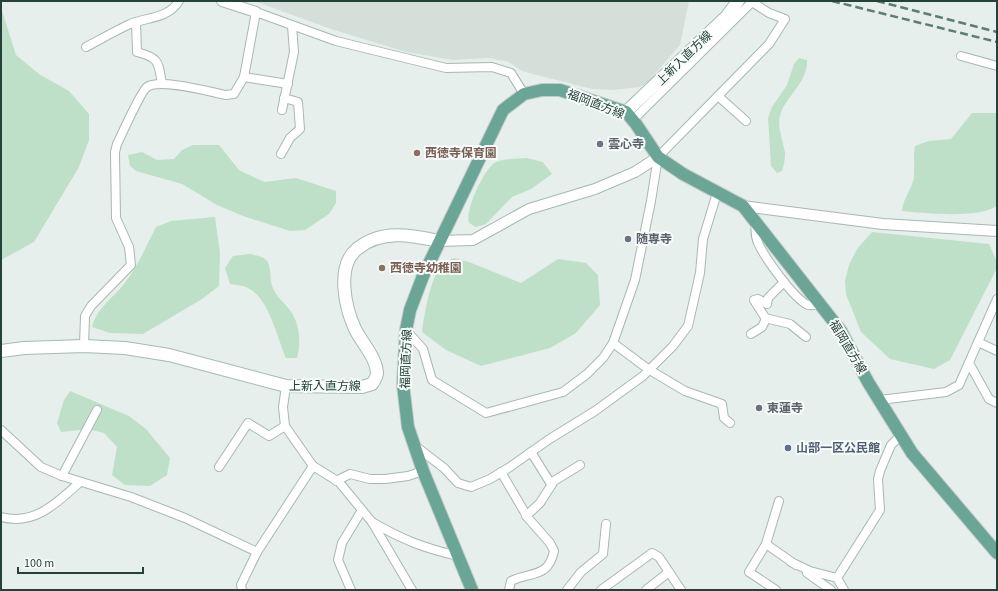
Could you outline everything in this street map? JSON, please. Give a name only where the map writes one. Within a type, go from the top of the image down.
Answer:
[{"type":"main road","name":"上新入直方線","points":[[629,116],[727,16],[738,1]]},
{"type":"main road","name":"福岡直方線","points":[[472,590],[423,471],[408,427],[403,385],[406,330],[410,310],[439,241],[503,110],[524,94],[542,90],[560,90],[629,116],[658,157],[683,174],[743,206],[841,331],[900,436],[921,464],[997,553]]},
{"type":"main road","name":"上新入直方線","points":[[1,351],[24,348],[84,346],[125,348],[169,355],[286,386],[343,388],[372,384],[377,374],[375,363],[356,330],[348,311],[345,288],[346,268],[351,254],[367,241],[388,234],[421,237],[439,241]]},
{"type":"street","points":[[86,47],[136,22],[160,16],[172,9],[179,1]]},
{"type":"street","points":[[222,1],[336,41],[446,68],[492,68],[511,72],[524,94]]},
{"type":"street","points":[[439,241],[473,240],[529,209],[596,189],[634,172],[658,157],[769,44],[785,18],[769,13],[752,2],[629,116]]},
{"type":"street","points":[[84,346],[85,316],[91,306],[131,265],[129,247],[116,218],[115,152],[117,144],[146,87],[153,84],[162,84],[226,95],[234,94],[244,77],[256,12]]},
{"type":"street","points":[[136,22],[137,52],[152,56],[156,60],[162,84]]},
{"type":"street","points":[[282,110],[294,52],[292,26]]},
{"type":"street","points":[[961,56],[997,66]]},
{"type":"street","points":[[244,77],[288,84]]},
{"type":"street","points":[[718,96],[746,121]]},
{"type":"street","points":[[281,154],[290,138],[300,129],[298,102],[284,98]]},
{"type":"street","points":[[406,330],[423,349],[432,380],[486,413],[563,392],[593,368],[613,343],[635,280],[651,201],[658,157]]},
{"type":"street","points":[[414,444],[444,468],[458,483],[472,487],[501,472],[595,411],[643,376],[648,369],[673,346],[688,326],[700,273],[703,239],[718,193]]},
{"type":"street","points":[[743,206],[883,224],[997,231]]},
{"type":"street","points":[[756,222],[755,231],[758,243],[784,282],[800,300],[810,306],[820,304]]},
{"type":"street","points":[[784,282],[768,298],[766,305],[758,299],[754,300],[765,318],[790,324],[806,337]]},
{"type":"street","points":[[880,400],[946,392],[959,385],[997,299]]},
{"type":"street","points":[[751,334],[762,327],[765,318]]},
{"type":"street","points":[[978,342],[997,351]]},
{"type":"street","points":[[613,343],[648,369],[685,391],[722,404],[724,418],[730,423]]},
{"type":"street","points":[[970,363],[989,398],[997,403]]},
{"type":"street","points":[[286,386],[283,406],[285,426],[313,466],[336,481],[372,522],[412,590]]},
{"type":"street","points":[[62,476],[97,410]]},
{"type":"street","points":[[219,467],[248,423],[269,436],[285,426]]},
{"type":"street","points":[[1,430],[41,467],[62,476],[131,497],[171,513],[257,552]]},
{"type":"street","points":[[837,578],[880,510],[878,479],[880,471],[891,445],[900,436]]},
{"type":"street","points":[[531,452],[551,484]]},
{"type":"street","points":[[526,516],[540,503],[554,481],[580,465]]},
{"type":"street","points":[[242,590],[240,585],[257,552],[313,466]]},
{"type":"street","points":[[336,481],[350,474],[370,479],[385,479],[408,476],[423,471]]},
{"type":"street","points":[[501,472],[533,526],[554,547],[549,566],[543,572],[518,577],[511,581],[509,590]]},
{"type":"street","points":[[1,518],[12,520],[35,517],[80,482]]},
{"type":"street","points":[[776,590],[749,572],[766,544],[779,501]]},
{"type":"street","points":[[351,590],[338,560],[342,543],[362,510]]},
{"type":"street","points":[[372,522],[401,539],[427,549],[458,556]]},
{"type":"street","points":[[568,590],[581,572],[603,554],[606,524]]},
{"type":"street","points":[[766,544],[831,590]]},
{"type":"street","points":[[601,590],[652,553],[659,557],[681,590]]},
{"type":"street","points":[[791,562],[810,571],[837,578],[844,590]]},
{"type":"street","points":[[646,590],[669,572]]},
{"type":"shaded area","points":[[254,1],[689,1],[680,45],[647,83],[640,87],[613,90],[592,89],[533,74],[522,71],[509,62],[489,58],[453,60],[406,52],[331,29]]},
{"type":"green space","points":[[1,8],[16,55],[39,74],[69,91],[89,114],[89,140],[79,167],[34,242],[1,260]]},
{"type":"green space","points":[[799,58],[807,60],[807,67],[802,80],[785,104],[780,115],[779,126],[785,155],[782,171],[777,173],[771,166],[768,118],[772,107],[787,85],[794,64]]},
{"type":"green space","points":[[972,113],[997,113],[997,206],[977,213],[964,214],[938,214],[902,211],[904,201],[914,179],[915,146],[928,141],[951,139]]},
{"type":"green space","points":[[193,145],[219,145],[239,170],[264,182],[296,178],[336,191],[336,203],[329,214],[305,230],[290,231],[243,216],[217,205],[182,184],[136,171],[130,166],[128,155],[142,152],[157,160],[174,159],[182,150]]},
{"type":"green space","points":[[527,158],[543,162],[552,174],[531,189],[512,197],[486,224],[476,227],[469,223],[468,217],[475,192],[493,164],[509,159]]},
{"type":"green space","points":[[215,217],[220,253],[219,286],[202,299],[143,334],[110,333],[92,327],[98,313],[133,271],[156,227],[171,221]]},
{"type":"green space","points":[[872,232],[989,244],[997,262],[997,268],[950,360],[934,369],[890,359],[861,332],[846,294],[845,281],[849,265],[857,249]]},
{"type":"green space","points":[[250,254],[261,257],[267,261],[275,292],[295,318],[299,335],[297,358],[286,358],[272,319],[262,300],[246,287],[230,284],[225,268],[233,256]]},
{"type":"green space","points":[[454,258],[469,262],[521,283],[558,259],[586,263],[598,275],[600,305],[576,333],[550,348],[481,366],[446,350],[422,332],[429,294],[436,274],[445,262]]},
{"type":"green space","points":[[70,391],[129,416],[146,429],[170,458],[167,475],[150,486],[125,485],[112,475],[117,447],[104,433],[88,429],[61,432],[57,423],[64,400]]},
{"type":"railway","points":[[832,1],[997,42]]},
{"type":"railway","points":[[877,1],[997,32]]},
{"type":"place","name":"雲心寺","points":[[600,144]]},
{"type":"place","name":"西徳寺保育園","points":[[417,153]]},
{"type":"place","name":"随専寺","points":[[628,239]]},
{"type":"place","name":"西徳寺幼稚園","points":[[382,268]]},
{"type":"place","name":"東蓮寺","points":[[759,408]]},
{"type":"place","name":"山部一区公民館","points":[[788,448]]}]
